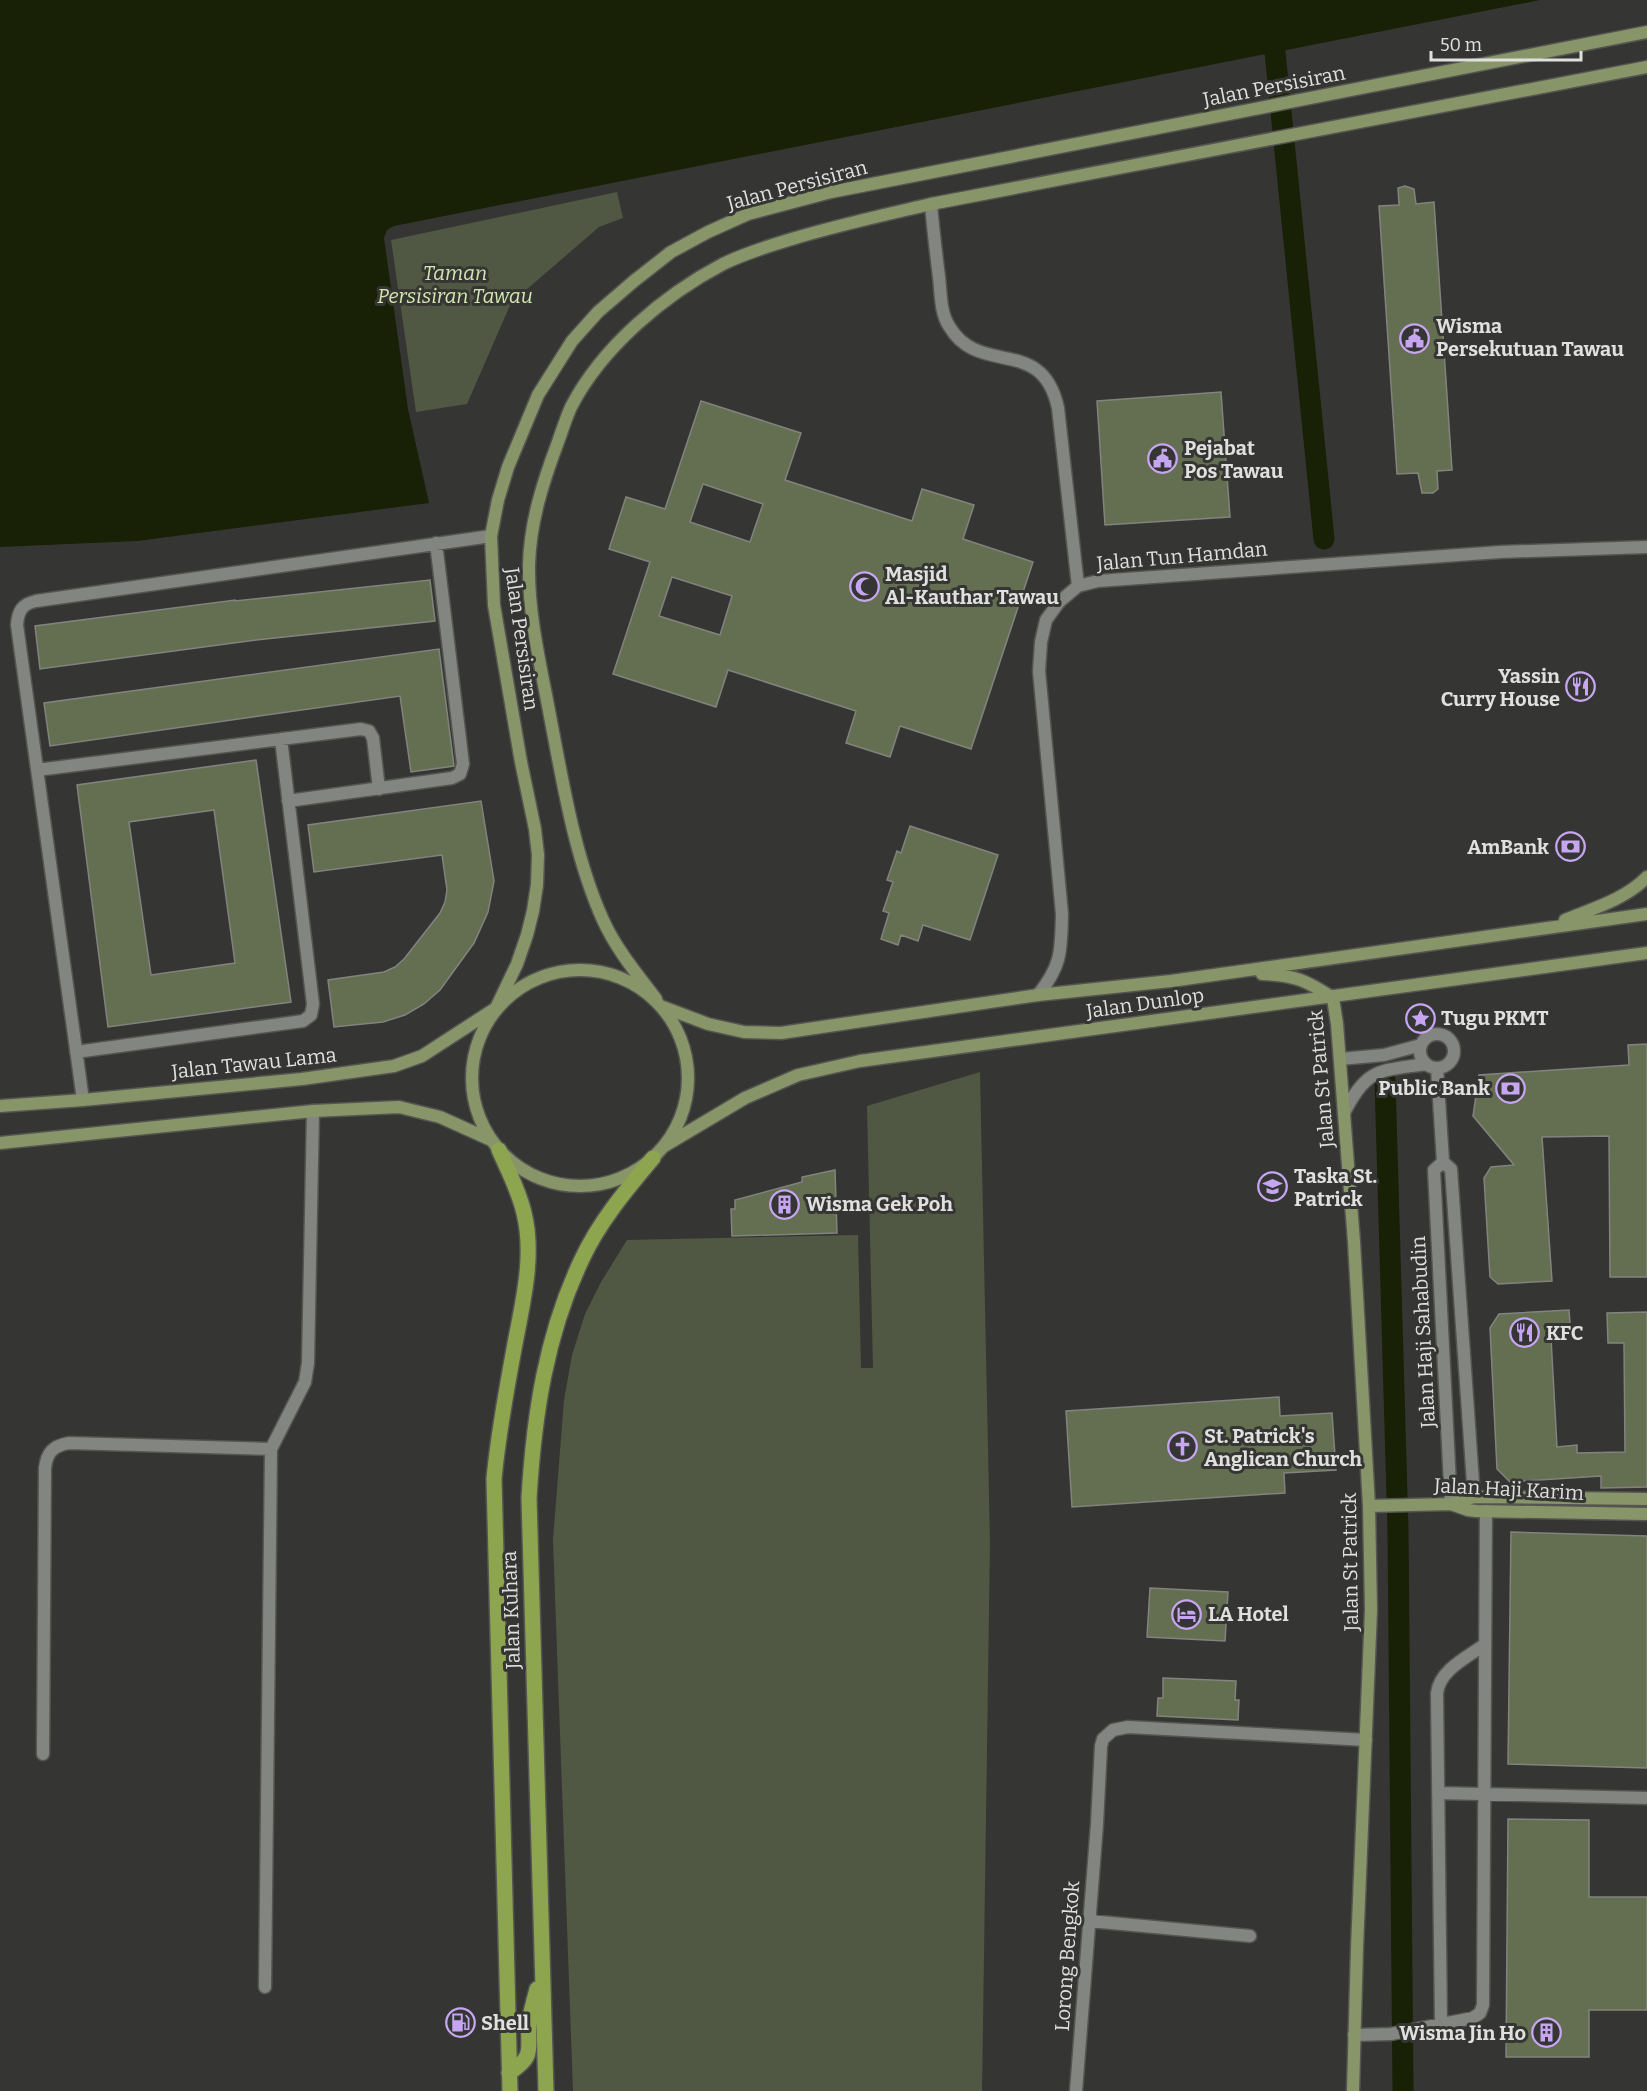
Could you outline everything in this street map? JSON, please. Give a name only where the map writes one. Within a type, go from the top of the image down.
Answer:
[{"type":"main road","name":"Jalan Kuhara","points":[[495,1145],[514,1185],[524,1214],[528,1246],[521,1311],[497,1438],[494,1479],[510,2091]]},
{"type":"main road","name":"Jalan Kuhara","points":[[546,2091],[529,1498],[532,1441],[544,1367],[566,1294],[583,1257],[609,1215],[653,1158]]},
{"type":"main road","points":[[509,2073],[522,2065],[529,2051],[529,2023],[541,1969]]},
{"type":"street","name":"Jalan Persisiran","points":[[496,1008],[527,935],[536,894],[538,855],[498,634],[491,536],[498,500],[508,467],[538,395],[572,341],[598,312],[671,252],[748,214],[831,192],[1647,32]]},
{"type":"street","name":"Jalan Persisiran","points":[[666,1145],[681,1120],[689,1091],[688,1061],[679,1032],[660,1003],[622,955],[604,922],[582,862],[558,758],[537,645],[529,567],[531,538],[545,476],[572,407],[620,341],[649,313],[682,288],[725,263],[768,246],[838,225],[931,204],[1647,67]]},
{"type":"street","points":[[931,204],[942,305],[947,325],[957,338],[970,347],[1034,366],[1046,377],[1054,391],[1078,586]]},
{"type":"street","points":[[83,1100],[17,625],[21,607],[28,603],[491,536]]},
{"type":"street","points":[[288,801],[452,778],[460,774],[462,770],[436,543]]},
{"type":"street","name":"Jalan Tun Hamdan","points":[[1038,996],[1058,964],[1062,923],[1039,671],[1041,642],[1046,620],[1059,602],[1078,586],[1098,581],[1464,555],[1647,547]]},
{"type":"street","points":[[37,770],[361,729],[369,731],[373,738],[379,789]]},
{"type":"street","points":[[76,1052],[303,1021],[311,1015],[313,1004],[281,739]]},
{"type":"street","points":[[1547,928],[1610,902],[1630,891],[1647,877]]},
{"type":"street","name":"Jalan Dunlop","points":[[660,1003],[708,1024],[744,1032],[781,1033],[1647,914]]},
{"type":"street","name":"Jalan Dunlop","points":[[666,1145],[745,1098],[798,1075],[860,1062],[1647,954]]},
{"type":"street","points":[[495,1145],[476,1108],[471,1074],[478,1039],[496,1008],[523,985],[556,972],[592,970],[626,979],[660,1003]]},
{"type":"street","points":[[1233,972],[1292,976],[1305,980],[1333,998]]},
{"type":"street","name":"Jalan St Patrick","points":[[1333,998],[1355,1253],[1369,1506],[1371,1610],[1353,2091]]},
{"type":"street","name":"Jalan Tawau Lama","points":[[0,1106],[302,1079],[394,1066],[422,1056],[496,1008]]},
{"type":"street","points":[[1344,1113],[1361,1084],[1380,1071],[1431,1066],[1448,1064],[1452,1060],[1454,1051],[1451,1041],[1443,1035],[1433,1035],[1421,1045],[1420,1055],[1431,1066]]},
{"type":"street","points":[[1340,1059],[1384,1055],[1421,1045]]},
{"type":"street","name":"Jalan Haji Sahabudin","points":[[1431,1066],[1443,1162],[1451,1169],[1474,1497]]},
{"type":"street","points":[[0,1143],[313,1111],[399,1107],[440,1117],[495,1145],[525,1172],[557,1184],[591,1186],[624,1177],[653,1158],[666,1145]]},
{"type":"street","points":[[265,1987],[272,1449],[304,1382],[308,1363],[313,1111]]},
{"type":"street","name":"Jalan Haji Sahabudin","points":[[1443,1162],[1434,1170],[1451,1504]]},
{"type":"street","points":[[43,1754],[45,1468],[50,1450],[69,1443],[272,1449]]},
{"type":"street","points":[[1450,1472],[1472,1471]]},
{"type":"street","name":"Jalan Haji Karim","points":[[1369,1506],[1451,1504],[1474,1497],[1647,1499]]},
{"type":"street","name":"Jalan Haji Karim","points":[[1451,1504],[1468,1510],[1486,1511],[1647,1514]]},
{"type":"street","points":[[1354,2035],[1397,2033],[1473,2018],[1480,2013],[1483,2005],[1486,1511]]},
{"type":"street","points":[[1441,2024],[1439,1683],[1445,1674],[1484,1645]]},
{"type":"street","name":"Lorong Bengkok","points":[[1076,2091],[1103,1739],[1113,1730],[1128,1727],[1366,1740]]},
{"type":"street","points":[[1438,1793],[1647,1798]]},
{"type":"street","points":[[1090,1921],[1250,1936]]},
{"type":"green space","name":"Taman Persisiran Tawau","points":[[617,192],[623,218],[599,227],[511,303],[467,404],[416,412],[391,240]]},
{"type":"green space","points":[[980,1072],[990,1542],[982,2091],[573,2091],[553,1540],[564,1400],[572,1355],[585,1314],[601,1282],[627,1240],[858,1235],[861,1368],[873,1368],[867,1106]]},
{"type":"shaded area","points":[[0,0],[1540,0],[394,226],[387,230],[384,238],[408,409],[429,503],[137,541],[0,547]]},
{"type":"building","name":"Wisma Persekutuan Tawau","points":[[1405,186],[1414,189],[1416,204],[1434,202],[1452,470],[1437,471],[1438,489],[1433,493],[1422,493],[1418,473],[1397,474],[1379,206],[1399,205],[1398,188]]},
{"type":"building","name":"Pejabat Pos Tawau","points":[[1221,392],[1230,517],[1105,525],[1097,401]]},
{"type":"building","name":"Masjid Al-Kauthar Tawau","points":[[701,401],[801,433],[785,480],[912,521],[922,489],[974,505],[963,539],[1033,562],[971,749],[900,726],[890,757],[846,743],[856,711],[728,670],[716,707],[613,674],[650,562],[609,549],[626,497],[665,509]],"holes":[[[703,484],[763,504],[750,542],[690,522]],[[672,577],[732,596],[720,635],[659,616]]]},
{"type":"building","points":[[430,580],[435,621],[256,640],[40,669],[35,626],[235,600]]},
{"type":"building","points":[[439,649],[454,766],[411,772],[400,696],[50,746],[44,703]]},
{"type":"building","points":[[256,760],[291,1002],[108,1027],[77,785]],"holes":[[[214,810],[235,963],[151,975],[129,822]]]},
{"type":"building","points":[[481,801],[494,881],[488,912],[474,943],[440,990],[424,1004],[405,1015],[383,1022],[334,1027],[328,980],[384,972],[395,967],[440,913],[447,890],[442,855],[314,872],[308,825]]},
{"type":"building","points":[[910,826],[998,855],[970,940],[923,925],[918,941],[901,935],[898,945],[881,939],[889,913],[883,911],[893,882],[887,880],[897,851],[901,853]]},
{"type":"building","points":[[1647,1044],[1647,1277],[1610,1277],[1609,1136],[1542,1137],[1552,1281],[1498,1284],[1490,1277],[1484,1178],[1491,1167],[1514,1165],[1473,1116],[1479,1075],[1629,1065],[1628,1045]]},
{"type":"building","name":"Wisma Gek Poh","points":[[835,1170],[837,1233],[732,1236],[731,1209],[735,1209],[735,1200],[802,1182],[802,1177]]},
{"type":"building","points":[[1569,1310],[1571,1336],[1551,1338],[1557,1447],[1577,1445],[1577,1453],[1625,1452],[1624,1343],[1608,1343],[1607,1313],[1647,1312],[1647,1487],[1601,1488],[1601,1476],[1510,1482],[1497,1469],[1490,1328],[1499,1314]]},
{"type":"building","points":[[1279,1397],[1280,1416],[1332,1413],[1336,1470],[1284,1473],[1285,1493],[1072,1507],[1066,1411]]},
{"type":"building","points":[[1511,1532],[1647,1536],[1647,1768],[1508,1764]]},
{"type":"building","name":"LA Hotel","points":[[1150,1588],[1228,1592],[1225,1641],[1147,1637]]},
{"type":"building","points":[[1163,1678],[1236,1681],[1235,1700],[1239,1700],[1238,1720],[1157,1716],[1158,1698],[1163,1698]]},
{"type":"building","points":[[1508,1819],[1589,1820],[1589,1897],[1647,1897],[1647,2010],[1589,2010],[1589,2057],[1506,2057]]},
{"type":"waterway","points":[[1275,52],[1324,539]]},
{"type":"waterway","points":[[1385,1081],[1398,1530],[1403,2091]]},
{"type":"place","name":"Wisma Persekutuan Tawau","points":[[1415,338]]},
{"type":"place","name":"Pejabat Pos Tawau","points":[[1163,459]]},
{"type":"place","name":"Masjid Al-Kauthar Tawau","points":[[864,586]]},
{"type":"place","name":"Yassin Curry House","points":[[1581,687]]},
{"type":"place","name":"AmBank","points":[[1570,847]]},
{"type":"place","name":"Tugu PKMT","points":[[1420,1018]]},
{"type":"place","name":"Public Bank","points":[[1511,1088]]},
{"type":"place","name":"Taska St. Patrick","points":[[1273,1187]]},
{"type":"place","name":"Wisma Gek Poh","points":[[785,1204]]},
{"type":"place","name":"KFC","points":[[1525,1333]]},
{"type":"place","name":"St. Patrick's Anglican Church","points":[[1183,1447]]},
{"type":"place","name":"LA Hotel","points":[[1187,1614]]},
{"type":"place","name":"Shell","points":[[460,2023]]},
{"type":"place","name":"Wisma Jin Ho","points":[[1547,2033]]}]
